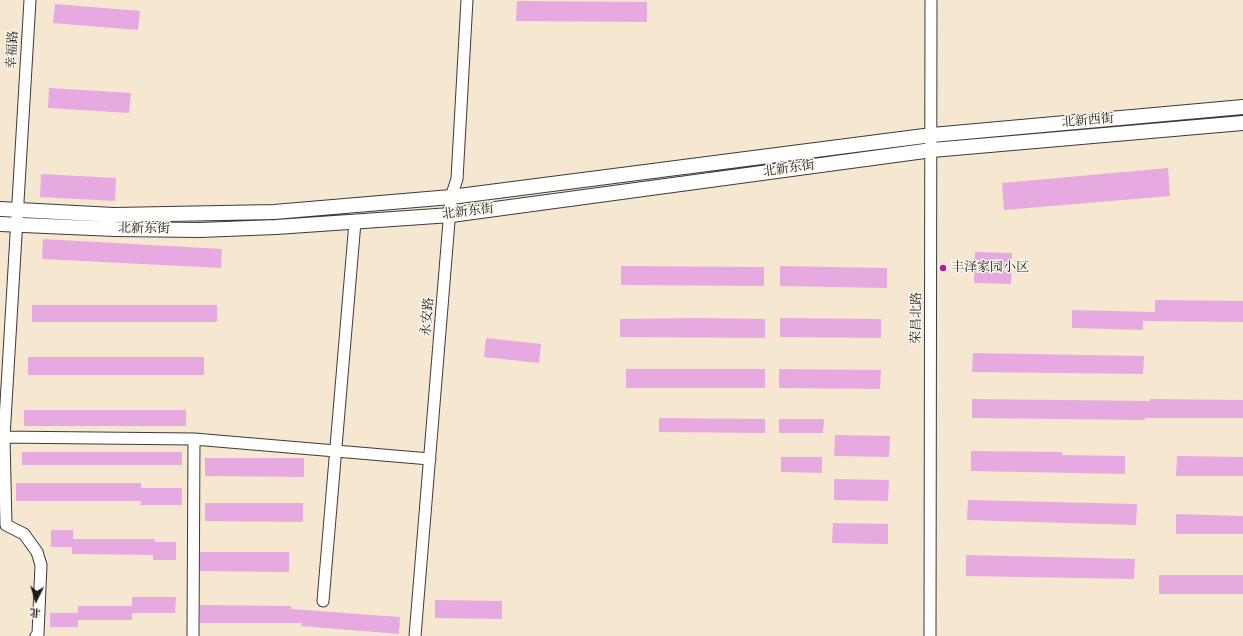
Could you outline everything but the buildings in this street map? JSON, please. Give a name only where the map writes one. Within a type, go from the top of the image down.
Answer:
[{"type":"main road","name":"北新西街","points":[[932,135],[1243,107]]},
{"type":"main road","name":"北新西街","points":[[932,150],[1243,123]]},
{"type":"main road","name":"北新东街","points":[[0,209],[114,215],[198,215],[274,212],[451,197],[932,135]]},
{"type":"main road","name":"北新东街","points":[[0,224],[115,229],[200,230],[355,222],[451,215],[932,150]]},
{"type":"street","name":"幸福路","points":[[3,526],[2,437],[18,210],[30,0]]},
{"type":"street","name":"永安路","points":[[415,636],[451,215],[451,197],[457,178],[467,0]]},
{"type":"street","name":"荣昌北路","points":[[930,636],[932,150],[931,0]]},
{"type":"street","points":[[710,164],[712,179]]},
{"type":"street","points":[[323,601],[355,222]]},
{"type":"street","points":[[2,437],[194,438],[430,458]]},
{"type":"street","points":[[193,636],[194,438]]},
{"type":"street","points":[[3,526],[24,534],[37,552],[40,565],[38,634],[36,636]]},
{"type":"place","name":"丰泽家园小区","points":[[943,268]]}]
